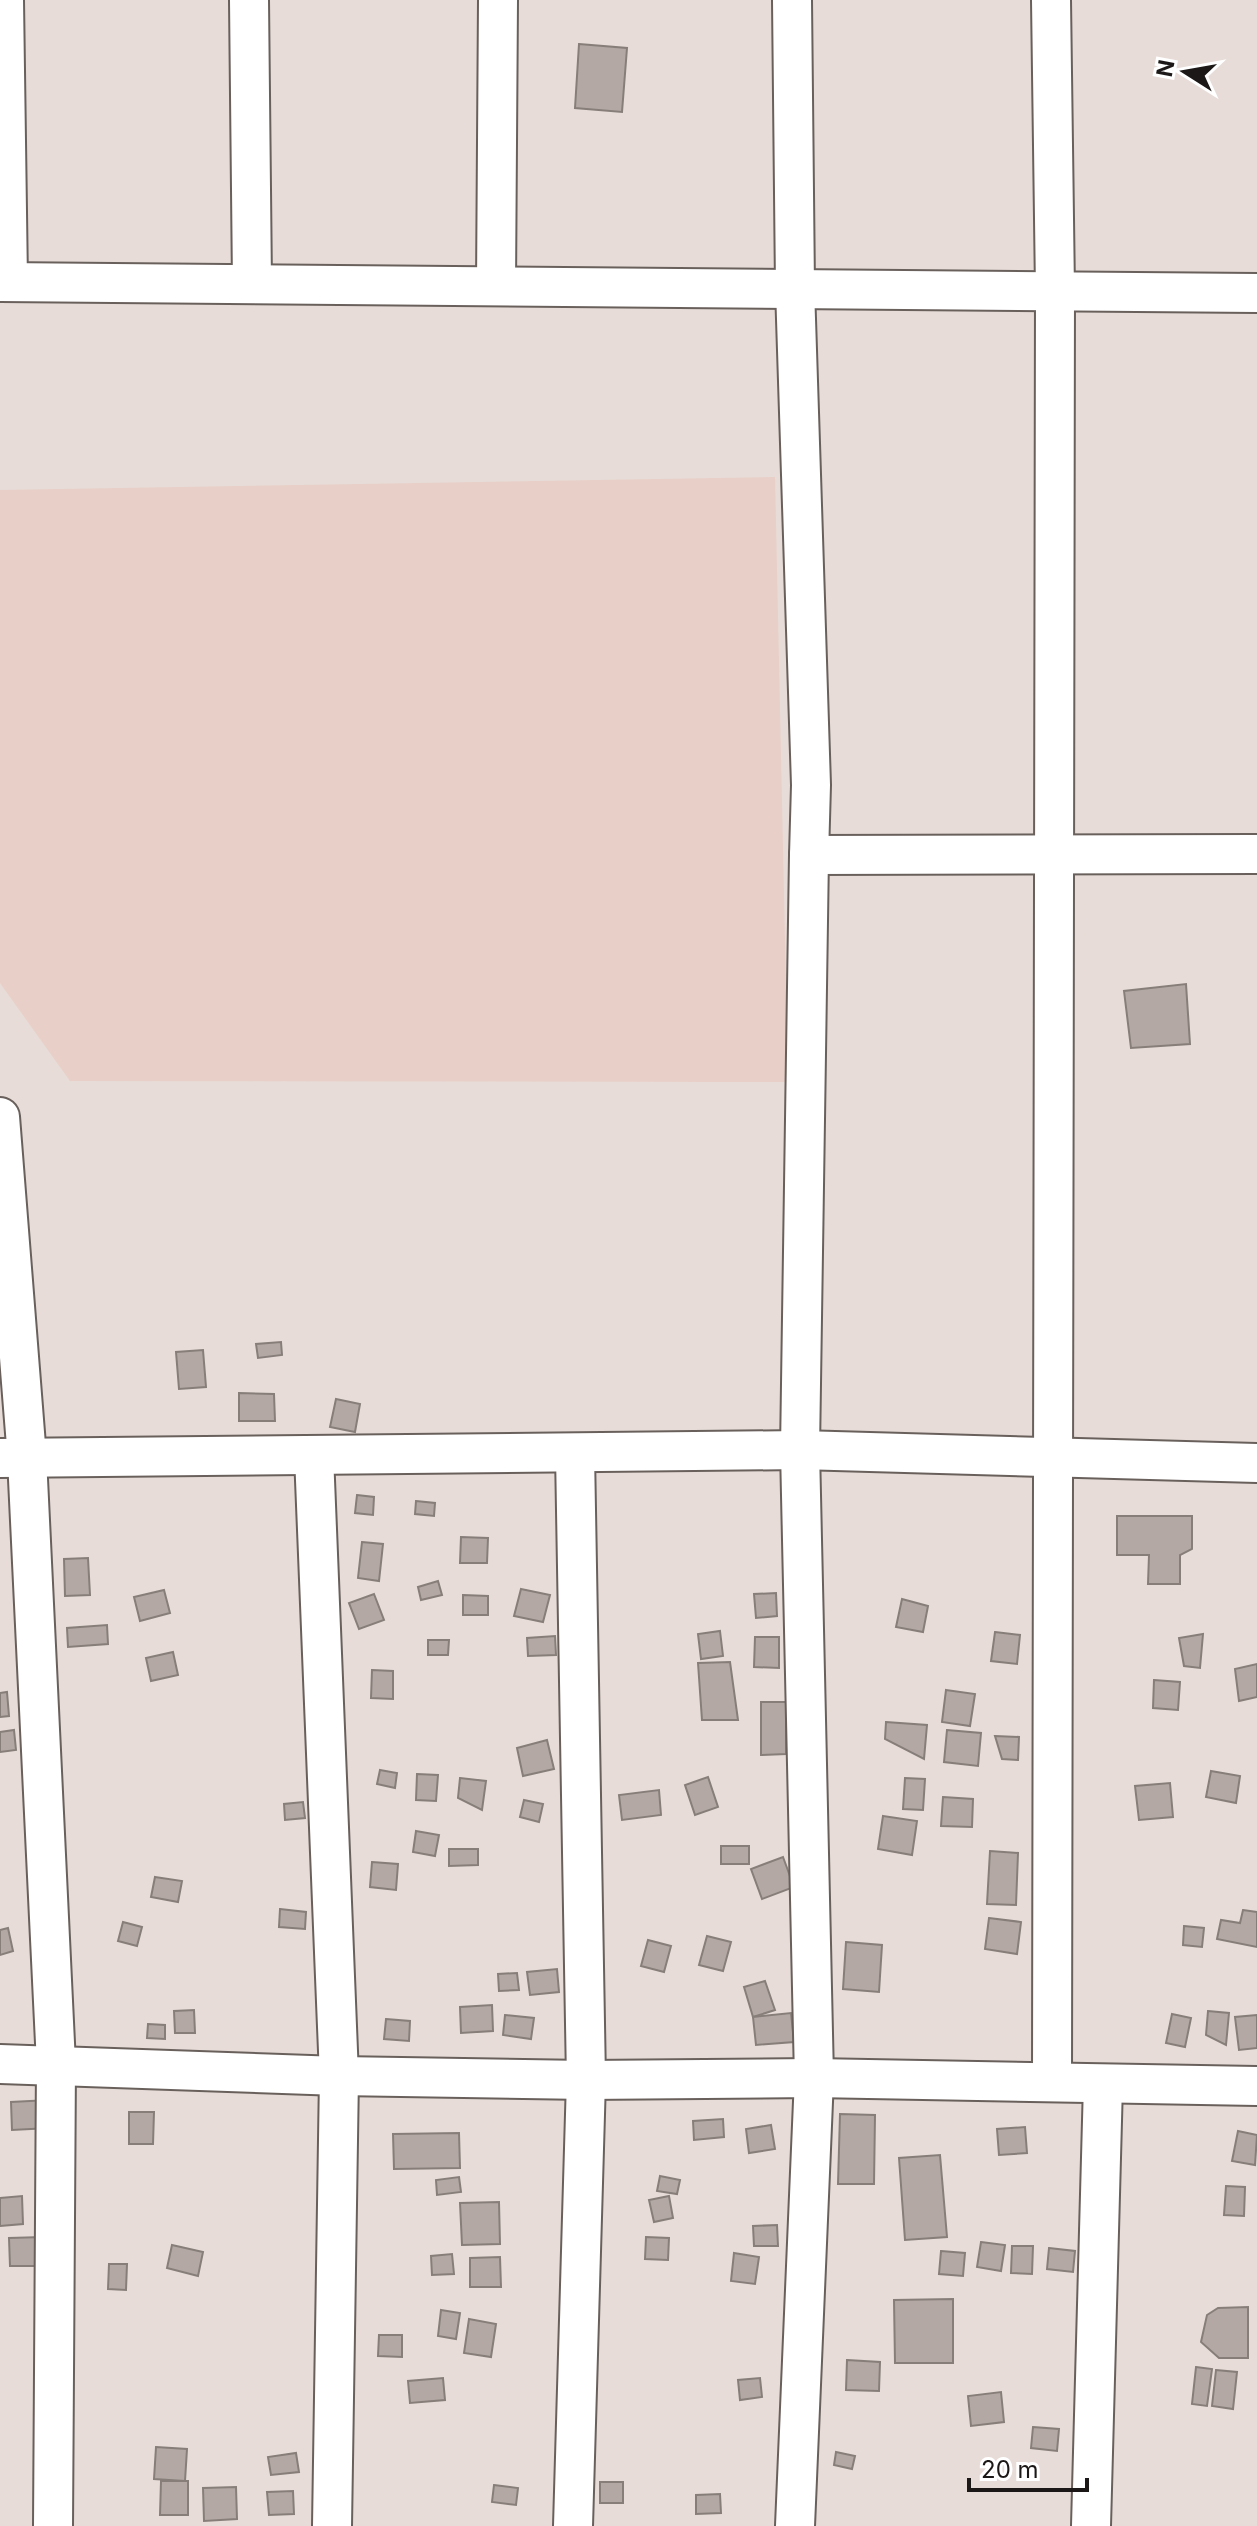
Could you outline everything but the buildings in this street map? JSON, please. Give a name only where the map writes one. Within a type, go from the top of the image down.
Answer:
[{"type":"street","points":[[4,0],[4,282],[1257,293]]},
{"type":"street","points":[[249,0],[252,284]]},
{"type":"street","points":[[496,286],[498,0]]},
{"type":"street","points":[[792,0],[795,288],[811,785],[800,1450],[814,2078],[795,2526]]},
{"type":"street","points":[[1051,0],[1055,291],[1052,2082]]},
{"type":"street","points":[[809,855],[1257,854]]},
{"type":"street","points":[[0,1117],[14,1458],[56,2064],[53,2526]]},
{"type":"street","points":[[14,1458],[800,1450],[1257,1463]]},
{"type":"street","points":[[573,2526],[586,2080],[575,1453]]},
{"type":"street","points":[[314,1455],[339,2076],[332,2526]]},
{"type":"street","points":[[0,2064],[339,2076],[586,2080],[814,2078],[1257,2086]]},
{"type":"street","points":[[1091,2526],[1103,2084]]},
{"type":"shaded area","points":[[775,477],[788,1082],[70,1081],[0,983],[0,490]]}]
